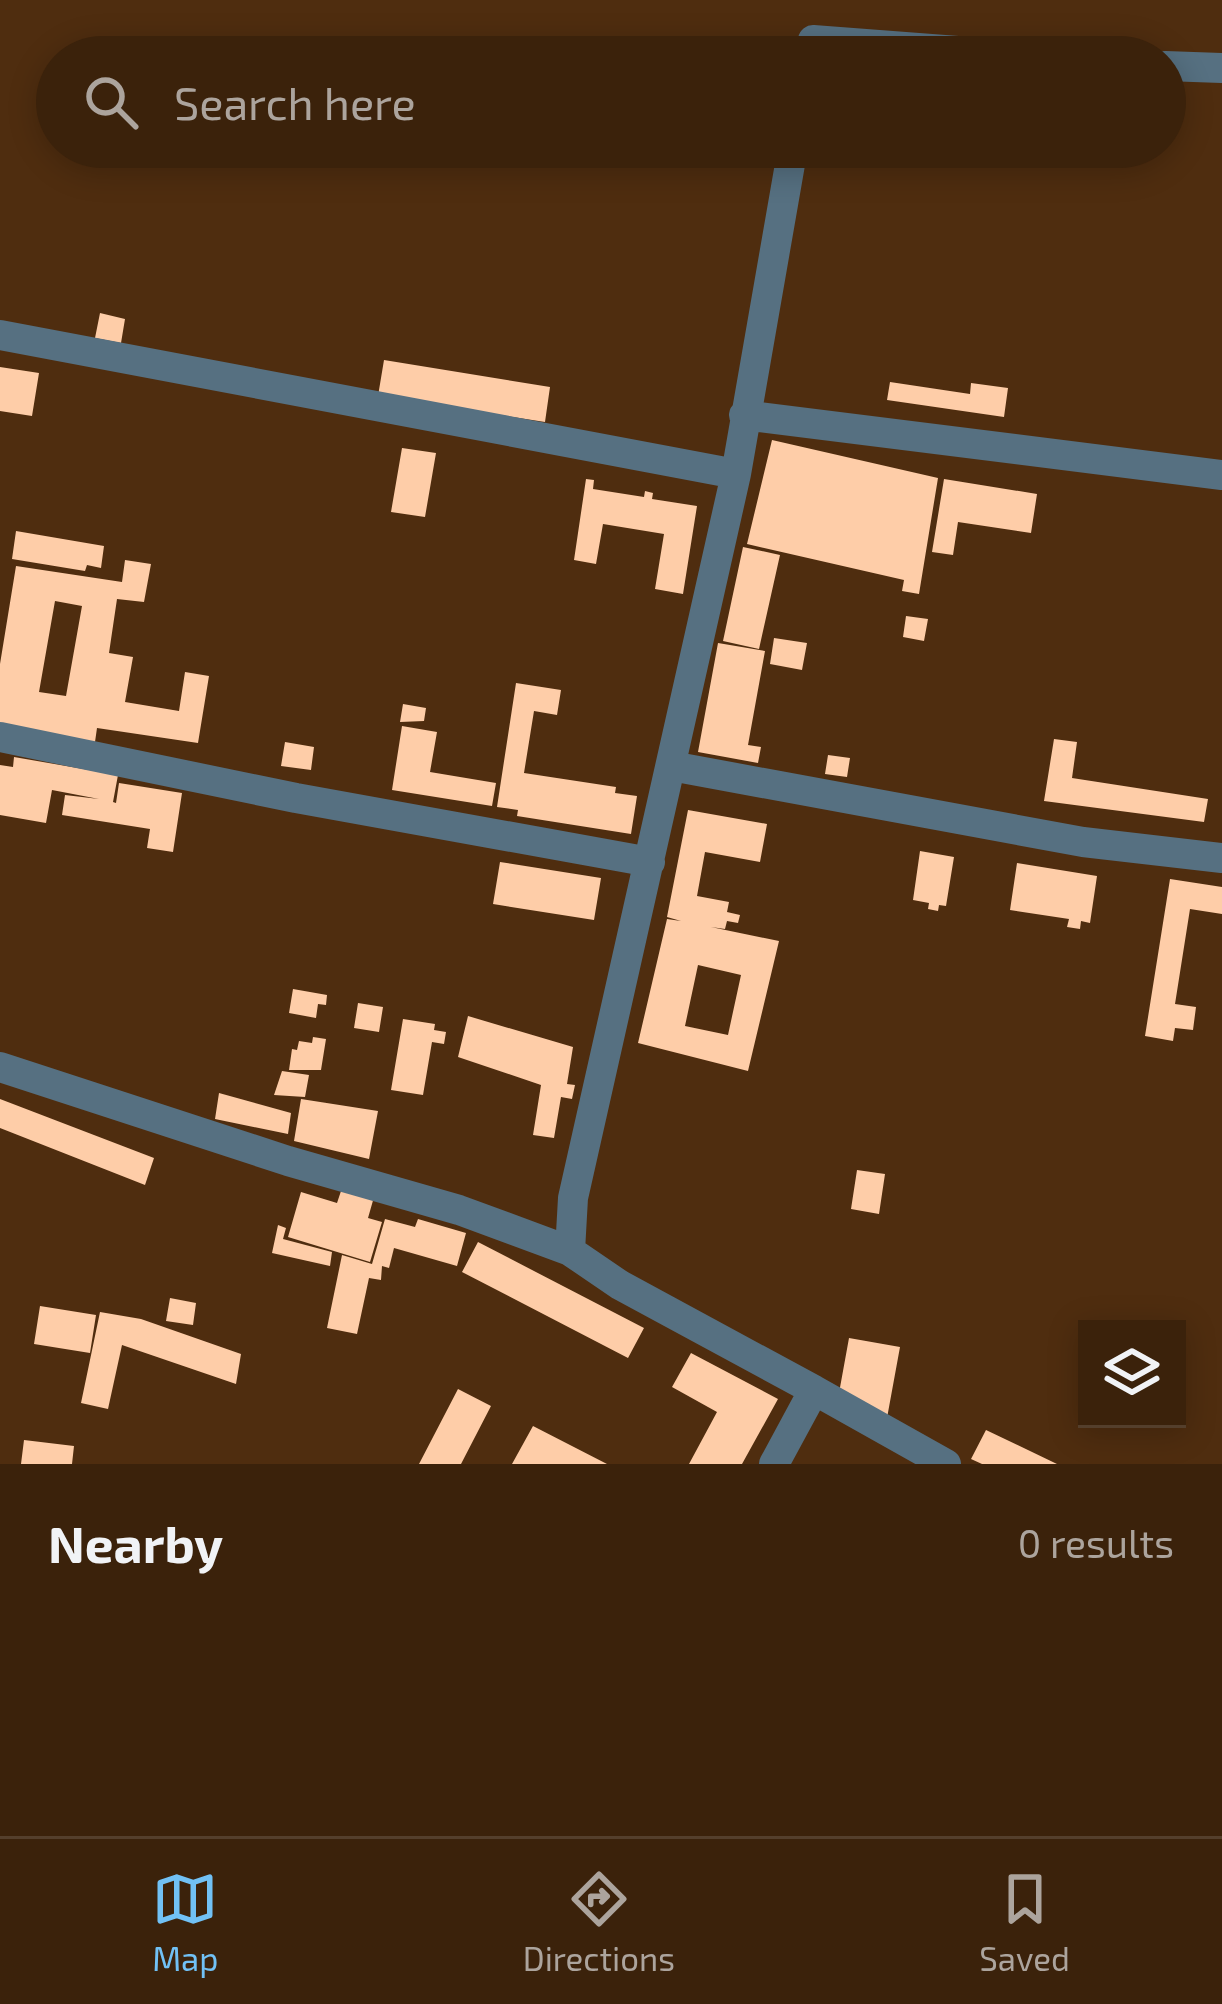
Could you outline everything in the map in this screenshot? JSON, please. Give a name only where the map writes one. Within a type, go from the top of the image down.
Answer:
[{"type":"street","points":[[1186,66],[1222,68]]},
{"type":"street","points":[[570,1251],[573,1198],[736,474],[790,168]]},
{"type":"street","points":[[0,335],[736,474]]},
{"type":"street","points":[[744,415],[1222,475]]},
{"type":"street","points":[[0,737],[650,862]]},
{"type":"street","points":[[671,766],[1083,842],[1222,858]]},
{"type":"street","points":[[0,1067],[288,1161],[459,1210],[570,1251],[620,1285],[946,1464]]},
{"type":"street","points":[[774,1464],[814,1390]]},
{"type":"building","points":[[100,313],[125,319],[121,343],[95,338]]},
{"type":"building","points":[[384,360],[550,387],[545,422],[378,396]]},
{"type":"building","points":[[0,367],[39,373],[32,416],[0,411]]},
{"type":"building","points":[[890,382],[970,394],[971,383],[1008,388],[1004,417],[887,400]]},
{"type":"building","points":[[772,440],[938,478],[919,594],[902,591],[904,580],[747,544]]},
{"type":"building","points":[[402,448],[436,453],[425,517],[391,512]]},
{"type":"building","points":[[586,479],[594,480],[593,489],[644,497],[645,491],[653,493],[652,499],[697,506],[683,594],[655,589],[664,534],[603,524],[596,564],[574,560]]},
{"type":"building","points":[[944,479],[1037,494],[1031,533],[958,522],[953,555],[932,552]]},
{"type":"building","points":[[16,531],[104,546],[101,568],[87,565],[85,571],[12,559]]},
{"type":"building","points":[[743,547],[780,555],[759,649],[723,641]]},
{"type":"building","points":[[125,560],[151,564],[144,602],[117,599],[109,653],[133,657],[125,702],[179,711],[185,672],[209,676],[198,743],[97,728],[95,742],[0,727],[0,664],[16,566],[122,582]],"holes":[[[55,601],[82,606],[66,696],[39,692]]]},
{"type":"building","points":[[906,616],[928,619],[924,641],[903,637]]},
{"type":"building","points":[[774,638],[807,643],[802,670],[770,664]]},
{"type":"building","points":[[718,643],[765,651],[748,745],[761,747],[758,763],[698,752]]},
{"type":"building","points":[[516,683],[561,690],[557,715],[534,711],[524,773],[616,787],[615,793],[637,796],[631,834],[517,816],[518,810],[497,807]]},
{"type":"building","points":[[403,704],[426,708],[424,721],[400,722]]},
{"type":"building","points":[[402,726],[437,732],[430,772],[496,783],[492,806],[392,790]]},
{"type":"building","points":[[1054,739],[1077,742],[1072,778],[1208,799],[1204,822],[1044,801]]},
{"type":"building","points":[[285,742],[314,747],[311,770],[281,766]]},
{"type":"building","points":[[828,755],[850,758],[847,777],[825,774]]},
{"type":"building","points":[[14,757],[118,775],[116,803],[119,783],[182,793],[173,852],[147,848],[150,829],[62,815],[65,795],[99,799],[52,790],[46,823],[0,815],[0,765],[13,767]]},
{"type":"building","points":[[688,810],[767,824],[760,862],[705,852],[697,896],[729,902],[727,912],[740,915],[738,923],[727,921],[725,929],[711,927],[779,941],[748,1071],[638,1043],[667,919],[681,921],[667,917]],"holes":[[[698,965],[741,975],[728,1035],[685,1026]]]},
{"type":"building","points":[[920,851],[954,857],[946,906],[939,905],[938,911],[928,909],[929,903],[913,900]]},
{"type":"building","points":[[500,862],[601,878],[594,920],[493,904]]},
{"type":"building","points":[[1017,863],[1097,876],[1090,923],[1081,921],[1080,929],[1067,927],[1069,919],[1010,910]]},
{"type":"building","points":[[1170,879],[1222,887],[1222,914],[1190,909],[1175,1004],[1196,1007],[1193,1030],[1175,1028],[1173,1041],[1145,1036]]},
{"type":"building","points":[[293,989],[327,995],[326,1005],[318,1004],[316,1018],[289,1013]]},
{"type":"building","points":[[358,1003],[383,1007],[379,1032],[354,1028]]},
{"type":"building","points":[[468,1016],[573,1047],[567,1084],[575,1085],[572,1099],[561,1097],[554,1138],[533,1135],[541,1085],[458,1057]]},
{"type":"building","points":[[403,1019],[435,1024],[434,1030],[446,1032],[444,1044],[432,1042],[423,1095],[391,1090]]},
{"type":"building","points":[[313,1037],[326,1039],[321,1070],[289,1070],[292,1049],[297,1050],[299,1041],[312,1043]]},
{"type":"building","points":[[282,1071],[309,1075],[305,1097],[274,1095]]},
{"type":"building","points":[[219,1093],[291,1113],[288,1134],[215,1119]]},
{"type":"building","points":[[0,1099],[154,1158],[145,1185],[0,1128]]},
{"type":"building","points":[[301,1099],[378,1111],[369,1159],[294,1141]]},
{"type":"building","points":[[857,1170],[885,1174],[879,1214],[851,1209]]},
{"type":"building","points":[[342,1188],[374,1197],[368,1218],[382,1222],[370,1262],[288,1237],[301,1192],[337,1203]]},
{"type":"building","points":[[385,1219],[415,1227],[418,1219],[466,1233],[457,1266],[394,1248],[389,1268],[382,1266],[381,1280],[369,1278],[357,1334],[327,1328],[342,1255],[372,1264]]},
{"type":"building","points":[[278,1225],[286,1228],[283,1239],[332,1252],[330,1266],[272,1253]]},
{"type":"building","points":[[478,1242],[644,1328],[628,1358],[462,1272]]},
{"type":"building","points":[[170,1298],[196,1303],[193,1325],[166,1321]]},
{"type":"building","points":[[40,1306],[96,1315],[90,1353],[34,1344]]},
{"type":"building","points":[[100,1312],[141,1319],[241,1354],[236,1384],[122,1345],[108,1409],[81,1403]]},
{"type":"building","points":[[849,1338],[900,1347],[887,1418],[839,1393]]},
{"type":"building","points":[[691,1353],[778,1399],[742,1464],[689,1464],[717,1412],[672,1387]]},
{"type":"building","points":[[458,1389],[491,1406],[461,1464],[419,1464]]},
{"type":"building","points":[[533,1426],[607,1464],[512,1464]]},
{"type":"building","points":[[986,1430],[1057,1464],[982,1464],[971,1459]]},
{"type":"building","points":[[24,1440],[74,1446],[72,1464],[21,1464]]}]
